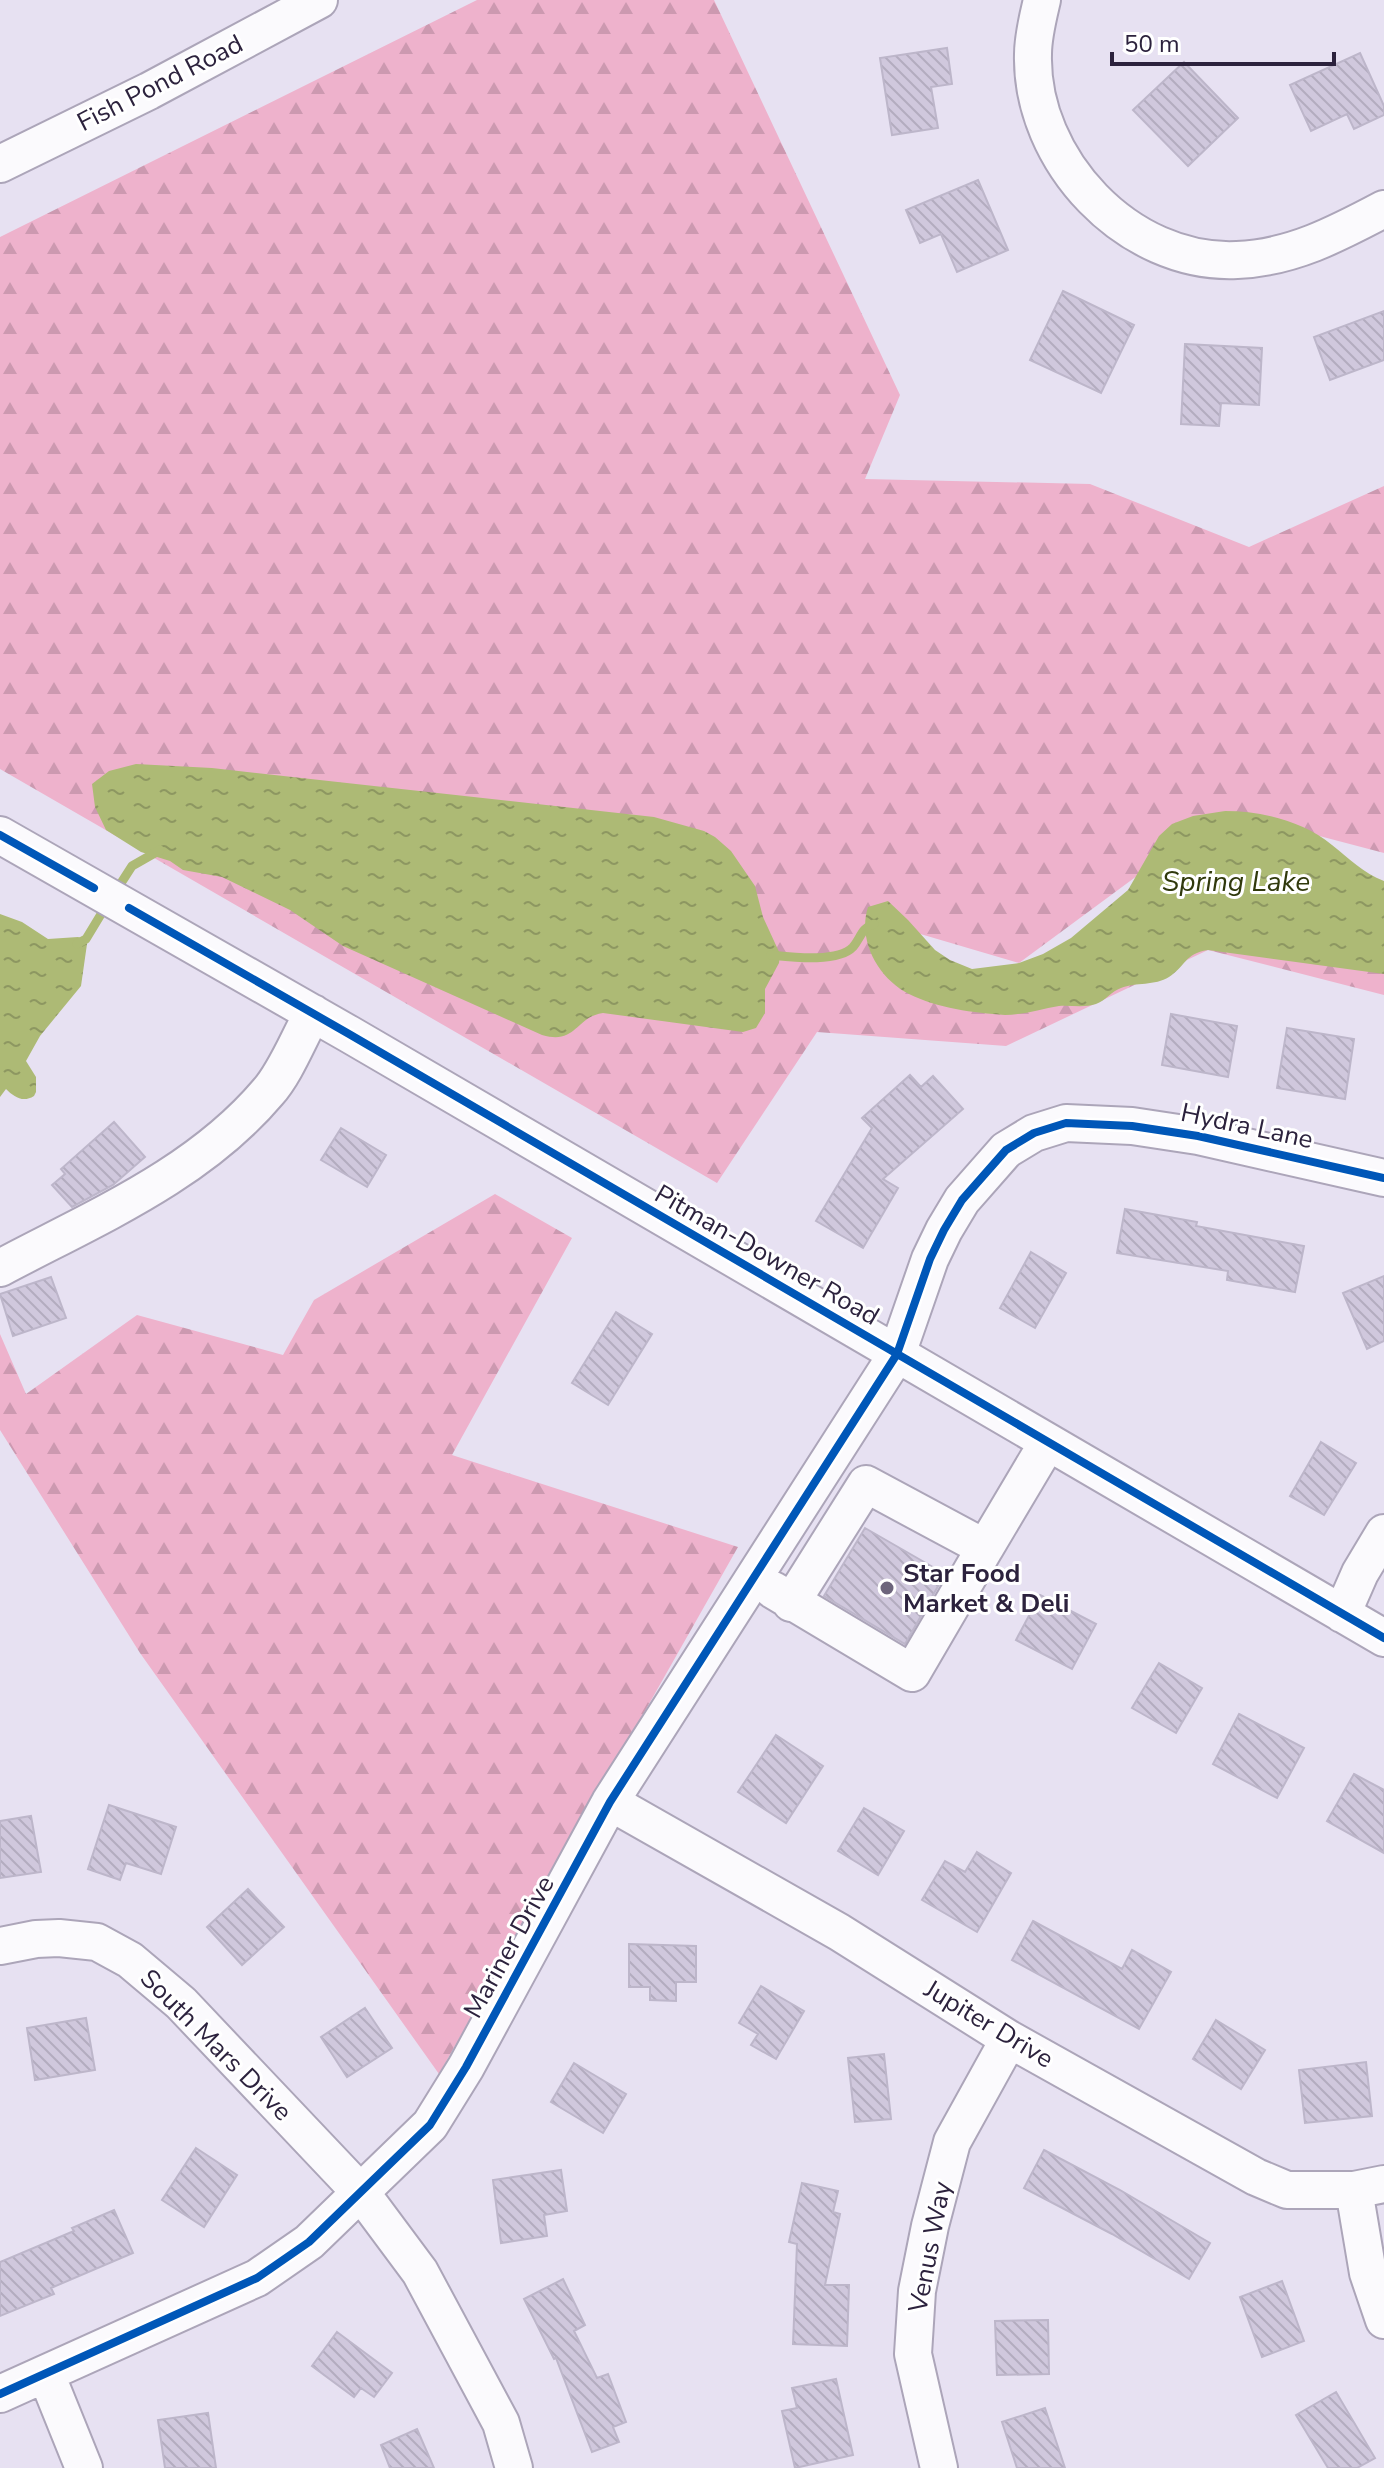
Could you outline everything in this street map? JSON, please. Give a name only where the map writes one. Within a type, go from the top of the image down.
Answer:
[{"type":"street","name":"Fish Pond Road","points":[[0,164],[149,91],[319,0]]},
{"type":"street","points":[[1042,0],[1033,53],[1034,78],[1055,148],[1080,185],[1125,225],[1149,240],[1205,258],[1233,261],[1263,258],[1316,243],[1384,209]]},
{"type":"street","name":"Pitman-Downer Road","points":[[0,835],[313,1013],[1384,1638]]},
{"type":"street","points":[[0,1268],[156,1186],[224,1139],[270,1090],[313,1013]]},
{"type":"street","name":"Hydra Lane","points":[[897,1354],[930,1259],[962,1200],[1006,1150],[1034,1133],[1066,1123],[1165,1130],[1384,1178]]},
{"type":"street","name":"Mariner Drive","points":[[0,2394],[257,2278],[309,2242],[430,2125],[449,2097],[610,1802],[897,1354]]},
{"type":"street","points":[[754,1578],[912,1673],[1048,1442]]},
{"type":"street","points":[[791,1603],[866,1484],[985,1548]]},
{"type":"street","points":[[1342,1614],[1360,1573],[1384,1533]]},
{"type":"street","name":"Jupiter Drive","points":[[610,1802],[839,1932],[1009,2039],[1256,2177],[1287,2190],[1369,2187]]},
{"type":"street","name":"South Mars Drive","points":[[0,1946],[59,1938],[97,1942],[130,1960],[181,2003],[362,2194],[420,2272],[501,2423],[514,2468]]},
{"type":"street","name":"Venus Way","points":[[939,2468],[913,2354],[917,2291],[952,2142],[1009,2039]]},
{"type":"street","points":[[1369,2187],[1368,2273],[1384,2320]]},
{"type":"street","points":[[46,2374],[84,2468]]},
{"type":"green space","points":[[477,0],[714,0],[900,395],[865,479],[1090,484],[1249,547],[1384,486],[1384,853],[1225,811],[1019,963],[866,918],[908,993],[1249,908],[1384,950],[1384,995],[1208,950],[1006,1046],[817,1032],[717,1183],[0,769],[0,237]]},
{"type":"green space","points":[[495,1194],[572,1238],[452,1455],[738,1547],[439,2074],[140,1653],[0,1430],[0,1334],[26,1394],[137,1315],[283,1355],[314,1300]]},
{"type":"water","points":[[136,764],[212,768],[654,817],[704,831],[731,851],[755,886],[763,917],[780,954],[779,963],[765,989],[765,1013],[756,1028],[743,1032],[603,1013],[562,1036],[542,1035],[343,946],[290,910],[222,877],[183,870],[170,861],[141,852],[106,830],[95,807],[92,784],[109,771]]},
{"type":"water","name":"Spring Lake","points":[[1225,811],[1267,815],[1295,824],[1321,837],[1363,870],[1384,881],[1384,974],[1208,950],[1190,957],[1164,980],[1121,988],[1096,1004],[1059,1006],[1005,1015],[956,1009],[909,994],[888,979],[868,946],[865,920],[868,907],[888,901],[935,950],[972,969],[1019,963],[1043,954],[1071,938],[1128,890],[1159,836],[1172,824],[1193,816]]},
{"type":"water","points":[[0,914],[22,922],[48,939],[78,937],[85,939],[87,944],[81,986],[40,1036],[26,1061],[36,1077],[36,1092],[26,1099],[15,1097],[6,1089],[0,1097]]},
{"type":"building","points":[[947,48],[952,84],[931,87],[938,128],[892,135],[880,58]]},
{"type":"building","points":[[1360,53],[1384,106],[1384,115],[1354,129],[1347,114],[1311,131],[1290,85]]},
{"type":"building","points":[[1184,62],[1238,118],[1188,166],[1133,110]]},
{"type":"building","points":[[978,180],[1008,250],[957,272],[941,234],[920,243],[906,210]]},
{"type":"building","points":[[1063,291],[1134,325],[1101,393],[1030,360]]},
{"type":"building","points":[[1384,311],[1384,360],[1330,380],[1314,337]]},
{"type":"building","points":[[1185,344],[1262,348],[1259,405],[1221,403],[1219,426],[1181,424]]},
{"type":"building","points":[[1171,1014],[1237,1026],[1228,1077],[1162,1065]]},
{"type":"building","points":[[1287,1028],[1354,1039],[1345,1099],[1277,1088]]},
{"type":"building","points":[[910,1075],[921,1087],[933,1076],[963,1109],[883,1179],[898,1188],[863,1248],[816,1221],[872,1128],[862,1118]]},
{"type":"building","points":[[114,1122],[145,1157],[113,1185],[72,1207],[52,1185],[65,1174],[61,1169]]},
{"type":"building","points":[[341,1128],[386,1155],[367,1187],[321,1160]]},
{"type":"building","points":[[1125,1209],[1304,1246],[1295,1292],[1227,1280],[1228,1271],[1117,1253]]},
{"type":"building","points":[[1031,1252],[1066,1273],[1035,1328],[1000,1308]]},
{"type":"building","points":[[1384,1276],[1384,1341],[1367,1349],[1343,1293]]},
{"type":"building","points":[[51,1277],[66,1318],[13,1336],[0,1294]]},
{"type":"building","points":[[616,1312],[652,1334],[608,1405],[572,1383]]},
{"type":"building","points":[[1321,1442],[1356,1463],[1324,1515],[1290,1496]]},
{"type":"building","name":"Star Food Market & Deli","points":[[865,1528],[945,1574],[905,1644],[824,1596]]},
{"type":"building","points":[[1040,1595],[1096,1624],[1072,1669],[1016,1640]]},
{"type":"building","points":[[1159,1663],[1202,1688],[1176,1733],[1132,1708]]},
{"type":"building","points":[[1239,1714],[1304,1748],[1277,1798],[1213,1764]]},
{"type":"building","points":[[776,1735],[823,1766],[786,1823],[738,1792]]},
{"type":"building","points":[[1354,1774],[1384,1790],[1384,1853],[1327,1821]]},
{"type":"building","points":[[109,1805],[176,1827],[161,1874],[126,1863],[120,1880],[88,1869]]},
{"type":"building","points":[[864,1808],[904,1831],[878,1875],[838,1851]]},
{"type":"building","points":[[31,1816],[41,1872],[0,1878],[0,1821]]},
{"type":"building","points":[[977,1852],[1011,1873],[977,1932],[922,1900],[945,1861],[965,1872]]},
{"type":"building","points":[[248,1889],[284,1927],[242,1965],[207,1927]]},
{"type":"building","points":[[1033,1921],[1122,1969],[1132,1950],[1171,1972],[1139,2029],[1012,1960]]},
{"type":"building","points":[[629,1944],[696,1946],[696,1982],[676,1982],[676,2001],[650,2000],[650,1987],[629,1987]]},
{"type":"building","points":[[761,1986],[804,2011],[776,2059],[751,2045],[758,2034],[739,2023]]},
{"type":"building","points":[[365,2008],[392,2048],[347,2077],[321,2037]]},
{"type":"building","points":[[86,2018],[95,2070],[35,2080],[27,2028]]},
{"type":"building","points":[[1216,2020],[1265,2050],[1241,2089],[1193,2059]]},
{"type":"building","points":[[884,2054],[891,2119],[855,2122],[848,2058]]},
{"type":"building","points":[[1366,2062],[1372,2116],[1305,2123],[1299,2070]]},
{"type":"building","points":[[574,2063],[626,2094],[603,2133],[551,2102]]},
{"type":"building","points":[[196,2148],[237,2175],[204,2227],[162,2200]]},
{"type":"building","points":[[1044,2150],[1210,2243],[1189,2279],[1024,2188]]},
{"type":"building","points":[[561,2170],[567,2211],[544,2215],[547,2236],[501,2243],[493,2180]]},
{"type":"building","points":[[802,2183],[838,2191],[833,2212],[840,2214],[825,2285],[849,2285],[847,2346],[793,2344],[797,2244],[789,2242]]},
{"type":"building","points":[[114,2210],[133,2253],[51,2288],[54,2294],[0,2316],[0,2262],[74,2231],[72,2228]]},
{"type":"building","points":[[563,2279],[585,2325],[574,2331],[597,2378],[608,2374],[626,2422],[613,2427],[619,2442],[592,2452],[556,2358],[524,2299]]},
{"type":"building","points":[[1282,2281],[1304,2341],[1262,2357],[1240,2297]]},
{"type":"building","points":[[1048,2320],[1049,2374],[997,2375],[995,2321]]},
{"type":"building","points":[[337,2332],[392,2373],[374,2397],[361,2388],[354,2397],[312,2366]]},
{"type":"building","points":[[836,2379],[853,2455],[795,2468],[782,2411],[797,2408],[792,2388]]},
{"type":"building","points":[[1336,2392],[1375,2458],[1357,2468],[1328,2468],[1296,2415]]},
{"type":"building","points":[[1045,2408],[1065,2468],[1017,2468],[1002,2422]]},
{"type":"building","points":[[208,2413],[216,2468],[165,2468],[158,2420]]},
{"type":"building","points":[[417,2429],[434,2468],[390,2468],[381,2445]]},
{"type":"waterway","points":[[114,894],[132,866],[160,850]]},
{"type":"waterway","points":[[77,944],[86,939],[106,906]]},
{"type":"waterway","points":[[771,955],[814,958],[837,955],[853,947],[864,931],[874,924]]},
{"type":"cycle path","points":[[0,835],[94,888]]},
{"type":"cycle path","points":[[129,908],[1384,1638]]},
{"type":"cycle path","points":[[0,2394],[257,2278],[309,2242],[430,2125],[466,2067],[610,1802],[897,1354],[930,1259],[944,1230],[962,1200],[1006,1150],[1034,1133],[1066,1123],[1132,1126],[1198,1136],[1384,1178]]},
{"type":"place","name":"Star Food Market & Deli","points":[[887,1588]]}]
